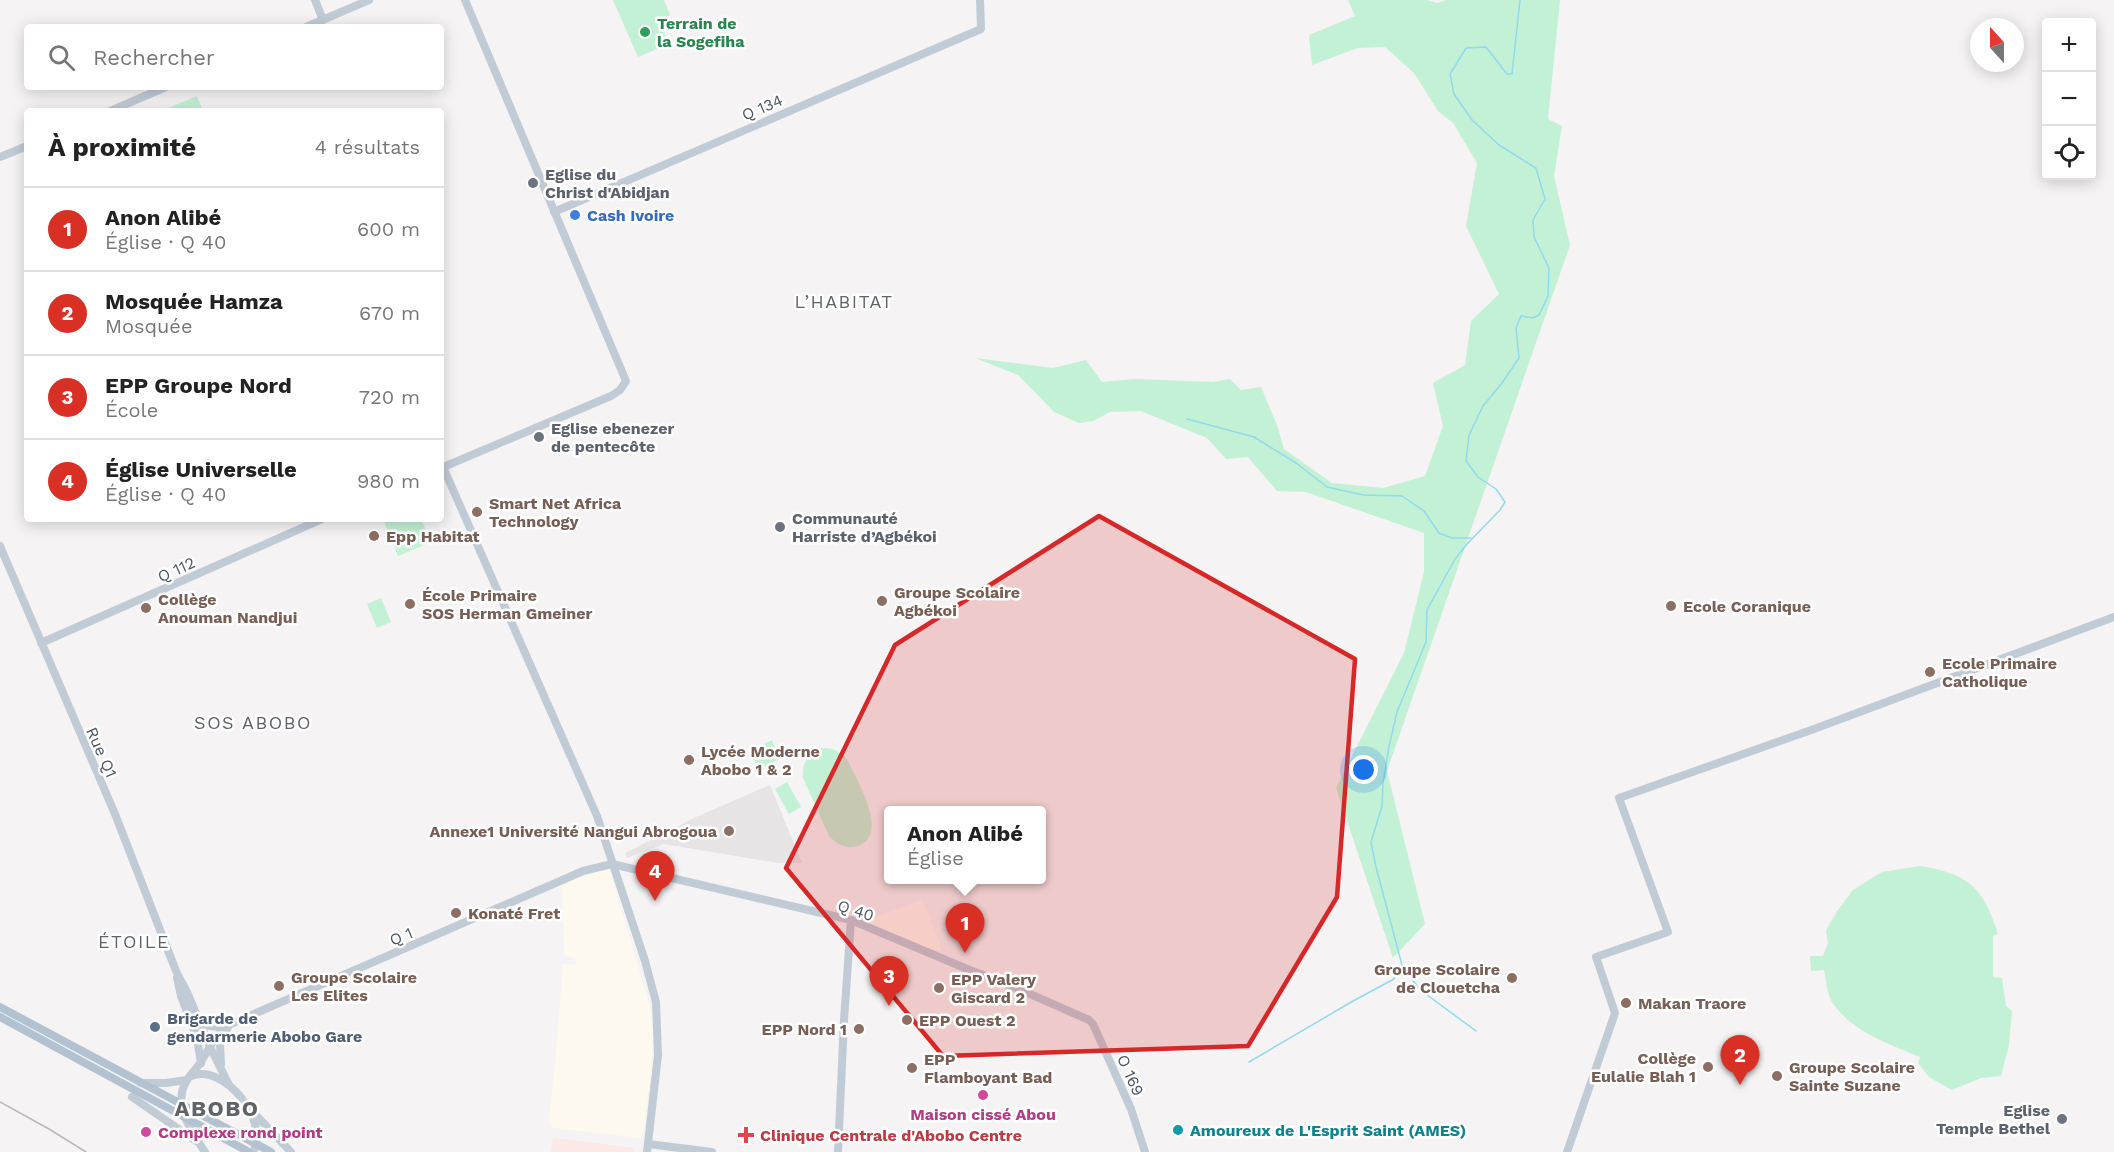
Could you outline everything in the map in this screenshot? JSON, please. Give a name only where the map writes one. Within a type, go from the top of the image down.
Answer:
[{"type":"main road","points":[[0,1007],[183,1105],[253,1149]]},
{"type":"main road","points":[[0,1017],[185,1117],[253,1149],[271,1152]]},
{"type":"main road","points":[[125,1086],[132,1097]]},
{"type":"street","points":[[315,0],[323,20]]},
{"type":"street","points":[[313,24],[369,0]]},
{"type":"street","points":[[444,467],[610,396],[620,390],[626,381],[465,0]]},
{"type":"street","name":"Q 134","points":[[554,212],[981,29],[980,0]]},
{"type":"street","points":[[117,108],[159,90]]},
{"type":"street","points":[[0,158],[24,147]]},
{"type":"street","points":[[444,472],[597,816],[636,932],[656,1002],[658,1055],[647,1148],[712,1152]]},
{"type":"street","name":"Q 112","points":[[41,643],[315,522]]},
{"type":"street","name":"Rue Q1","points":[[0,546],[115,814],[176,971],[229,1086]]},
{"type":"street","points":[[1567,1152],[1615,1013],[1596,957],[1668,932],[1619,798],[1814,729],[2114,617]]},
{"type":"street","name":"Q 40","points":[[612,864],[851,920],[1081,1016]]},
{"type":"street","name":"Q 1","points":[[227,1025],[583,871],[612,864]]},
{"type":"street","points":[[838,1152],[851,920]]},
{"type":"street","name":"Rue Q1","points":[[176,971],[181,996],[197,1038],[201,1063]]},
{"type":"street","name":"O 169","points":[[1081,1016],[1093,1024],[1131,1109],[1145,1152]]},
{"type":"street","points":[[200,1022],[209,1026],[227,1025]]},
{"type":"street","points":[[205,1152],[185,1117],[183,1095],[189,1078],[227,1025]]},
{"type":"street","points":[[221,1066],[221,1040],[227,1025]]},
{"type":"street","points":[[141,1083],[178,1082],[199,1074],[209,1075],[229,1086],[291,1152]]},
{"type":"street","points":[[132,1097],[200,1144]]},
{"type":"street","points":[[247,1106],[256,1126],[253,1149]]},
{"type":"street","points":[[196,1152],[200,1144]]},
{"type":"highlighted area","points":[[1099,516],[1355,659],[1337,897],[1248,1046],[943,1056],[786,868],[895,645]]},
{"type":"shaded area","name":"Annexe1 Université Nangui Abrogoua","points":[[770,785],[802,863],[778,863],[664,844],[627,858],[625,853],[696,817]]},
{"type":"shaded area","points":[[609,868],[650,1006],[653,1032],[651,1071],[641,1138],[553,1128],[548,1123],[563,964],[575,965],[576,961],[574,958],[564,956],[562,886],[571,880]]},
{"type":"shaded area","points":[[922,900],[941,946],[940,952],[869,924],[871,919]]},
{"type":"shaded area","points":[[553,1138],[634,1148],[634,1152],[551,1152]]},
{"type":"green space","name":"Terrain de la Sogefiha","points":[[613,0],[664,0],[670,15],[659,20],[669,44],[638,57]]},
{"type":"green space","points":[[1348,0],[1427,0],[1437,3],[1447,0],[1560,0],[1548,119],[1562,126],[1554,176],[1570,245],[1387,771],[1425,924],[1393,958],[1336,788],[1404,653],[1424,572],[1424,533],[1306,492],[1277,491],[1248,457],[1226,459],[1207,438],[1141,411],[1110,412],[1093,421],[1079,423],[1054,412],[1018,375],[975,358],[1053,368],[1086,360],[1102,382],[1135,379],[1213,382],[1230,379],[1241,390],[1261,387],[1284,449],[1332,483],[1383,488],[1425,476],[1443,426],[1433,383],[1465,365],[1471,321],[1499,294],[1466,226],[1477,163],[1453,123],[1438,111],[1414,73],[1385,47],[1358,48],[1312,65],[1309,35],[1355,16]]},
{"type":"green space","points":[[197,96],[202,108],[168,108]]},
{"type":"green space","points":[[384,522],[422,522],[431,542],[398,556]]},
{"type":"green space","points":[[381,598],[391,622],[377,628],[367,604]]},
{"type":"green space","points":[[772,740],[780,759],[758,769],[750,751]]},
{"type":"green space","points":[[821,748],[836,750],[847,759],[869,808],[871,833],[865,842],[853,847],[846,847],[829,836],[803,778],[806,760]]},
{"type":"green space","points":[[787,782],[801,807],[789,814],[775,789]]},
{"type":"green space","points":[[1920,866],[1951,873],[1972,885],[1980,894],[1998,934],[1993,936],[1993,977],[2002,978],[2006,1006],[2012,1011],[2009,1045],[2001,1076],[1981,1078],[1952,1090],[1929,1077],[1918,1063],[1920,1057],[1872,1036],[1850,1021],[1830,999],[1824,970],[1811,971],[1810,956],[1823,956],[1828,943],[1826,930],[1853,890],[1882,872]]},
{"type":"waterway","points":[[1249,1062],[1394,979],[1402,965],[1371,842],[1382,806],[1389,746],[1397,712],[1426,642],[1427,610],[1455,559],[1505,502],[1496,489],[1478,477],[1466,461],[1469,435],[1483,406],[1519,358],[1516,328],[1521,316],[1533,318],[1539,315],[1548,296],[1549,268],[1534,237],[1533,220],[1545,199],[1536,168],[1499,145],[1472,120],[1454,94],[1450,74],[1466,48],[1486,47],[1507,74],[1512,74],[1520,0]]},
{"type":"waterway","points":[[1187,419],[1254,437],[1296,463],[1327,487],[1363,495],[1402,496],[1424,511],[1439,533],[1452,538],[1471,538]]},
{"type":"waterway","points":[[1403,966],[1419,989],[1476,1031]]},
{"type":"railway","points":[[0,1102],[86,1152]]},
{"type":"place","name":"Terrain de la Sogefiha","points":[[645,32]]},
{"type":"place","name":"Eglise du Christ d'Abidjan","points":[[533,183]]},
{"type":"place","name":"Cash Ivoire","points":[[575,215]]},
{"type":"place","name":"Eglise ebenezer de pentecôte","points":[[539,437]]},
{"type":"place","name":"Smart Net Africa Technology","points":[[477,512]]},
{"type":"place","name":"Communauté Harriste d’Agbékoi","points":[[780,527]]},
{"type":"place","name":"Epp Habitat","points":[[374,536]]},
{"type":"place","name":"Groupe Scolaire Agbékoi","points":[[882,601]]},
{"type":"place","name":"École Primaire SOS Herman Gmeiner","points":[[410,604]]},
{"type":"place","name":"Ecole Coranique","points":[[1671,606]]},
{"type":"place","name":"Collège Anouman Nandjui","points":[[146,608]]},
{"type":"place","name":"Ecole Primaire Catholique","points":[[1930,672]]},
{"type":"place","name":"Lycée Moderne Abobo 1 & 2","points":[[689,760]]},
{"type":"place","name":"Annexe1 Université Nangui Abrogoua","points":[[729,831]]},
{"type":"place","name":"Église Universelle","points":[[655,901]]},
{"type":"place","name":"Konaté Fret","points":[[456,913]]},
{"type":"place","name":"Anon Alibé","points":[[965,953]]},
{"type":"place","name":"Groupe Scolaire de Clouetcha","points":[[1512,978]]},
{"type":"place","name":"Groupe Scolaire Les Elites","points":[[279,986]]},
{"type":"place","name":"EPP Valery Giscard 2","points":[[939,988]]},
{"type":"place","name":"Makan Traore","points":[[1626,1003]]},
{"type":"place","name":"EPP Groupe Nord","points":[[889,1006]]},
{"type":"place","name":"EPP Ouest 2","points":[[907,1020]]},
{"type":"place","name":"Brigarde de gendarmerie Abobo Gare","points":[[155,1027]]},
{"type":"place","name":"EPP Nord 1","points":[[859,1029]]},
{"type":"place","name":"Collège Eulalie Blah 1","points":[[1708,1067]]},
{"type":"place","name":"EPP Flamboyant Bad","points":[[912,1068]]},
{"type":"place","name":"Groupe Scolaire Sainte Suzane","points":[[1777,1076]]},
{"type":"place","name":"Mosquée Hamza","points":[[1740,1085]]},
{"type":"place","name":"Maison cissé Abou","points":[[983,1095]]},
{"type":"place","name":"Eglise Temple Bethel","points":[[2062,1119]]},
{"type":"place","name":"Amoureux de L'Esprit Saint (AMES)","points":[[1178,1130]]},
{"type":"place","name":"Complexe rond point","points":[[146,1132]]},
{"type":"place","name":"Clinique Centrale d'Abobo Centre","points":[[746,1135]]},
{"type":"district","name":"L’HABITAT","points":[[844,302]]},
{"type":"district","name":"SOS ABOBO","points":[[253,723]]},
{"type":"district","name":"ÉTOILE","points":[[134,942]]},
{"type":"district","name":"ABOBO","points":[[217,1108]]}]
